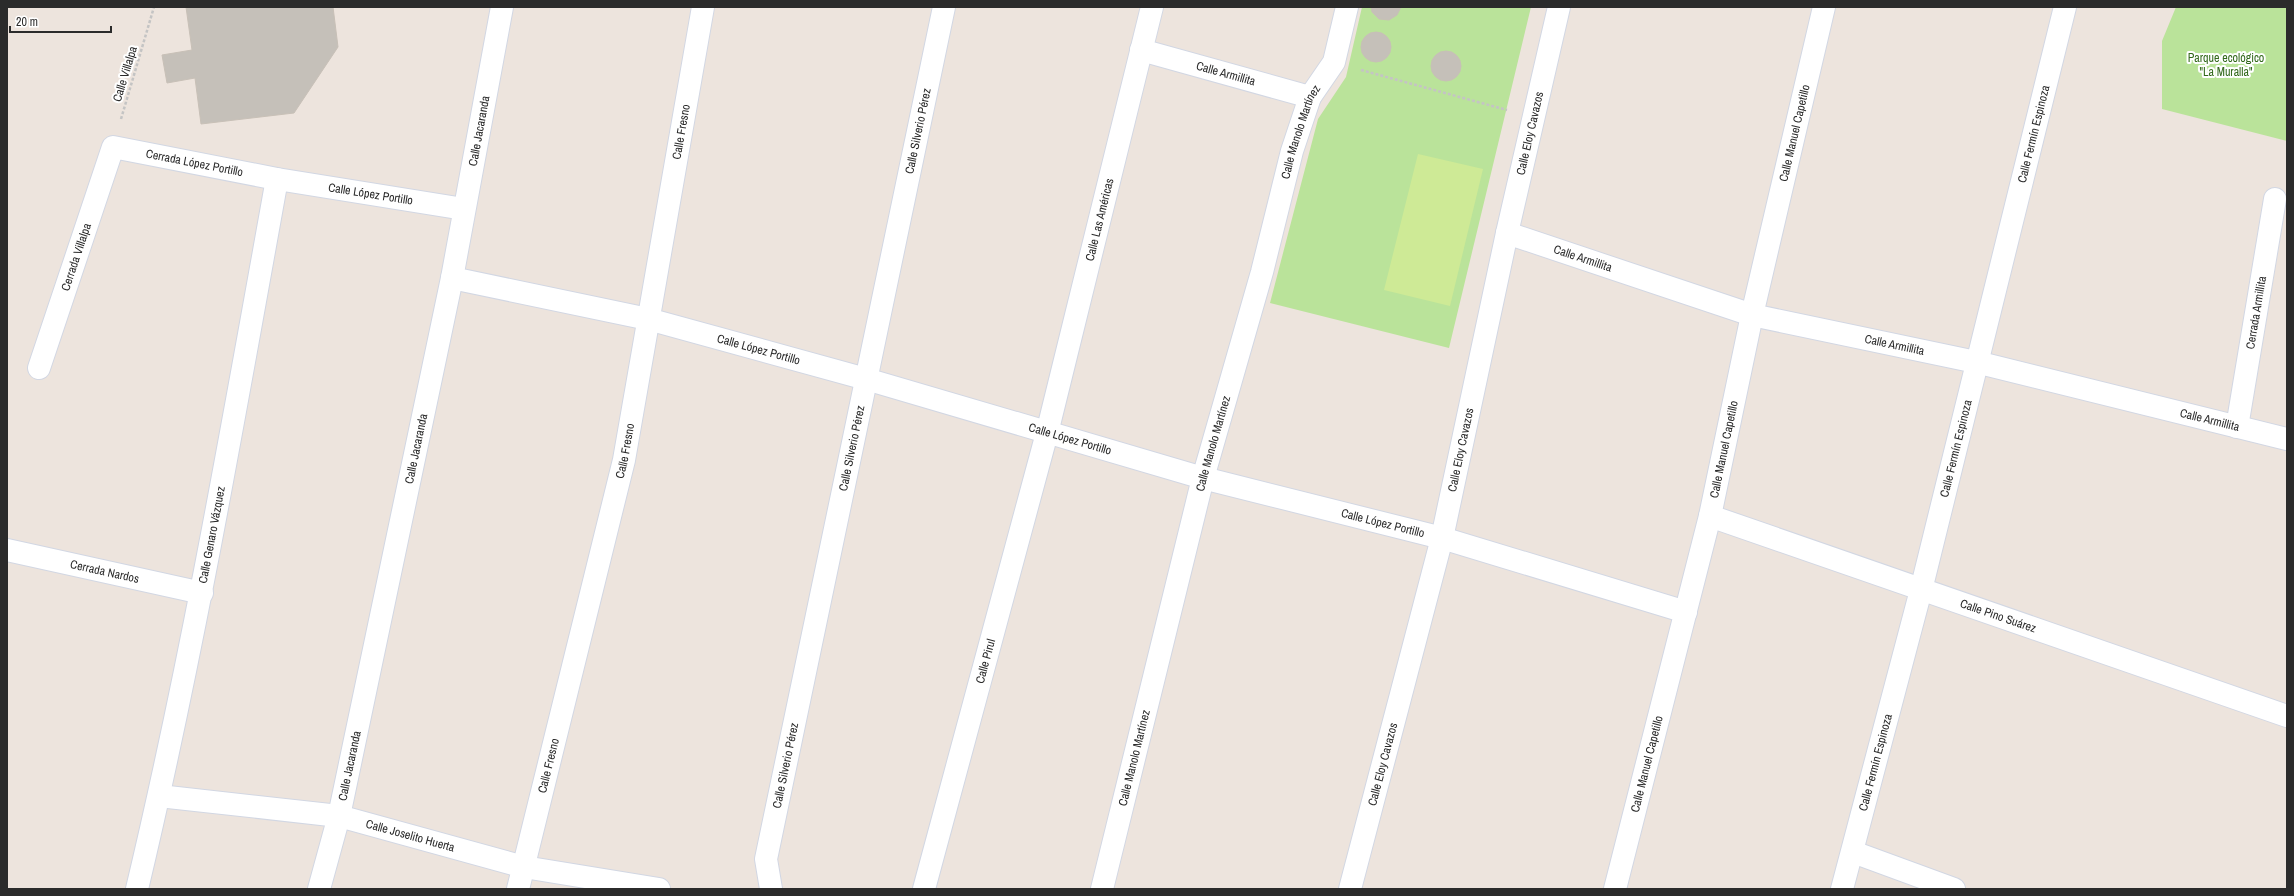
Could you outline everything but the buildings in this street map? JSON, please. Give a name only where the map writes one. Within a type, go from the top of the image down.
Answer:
[{"type":"street","name":"Calle Jacaranda","points":[[320,889],[339,816],[452,278],[502,7]]},
{"type":"street","name":"Calle Fresno","points":[[518,889],[624,460],[703,7]]},
{"type":"street","name":"Calle Silverio Pérez","points":[[771,889],[766,859],[944,7]]},
{"type":"street","name":"Calle Las Américas","points":[[1047,433],[1152,7]]},
{"type":"street","name":"Calle Manolo Martínez","points":[[1102,889],[1203,478],[1262,272],[1292,151],[1310,97],[1334,62],[1347,7]]},
{"type":"street","name":"Calle Eloy Cavazos","points":[[1350,889],[1442,538],[1507,233],[1560,7]]},
{"type":"street","name":"Calle Manuel Capetillo","points":[[1615,889],[1710,516],[1752,315],[1824,7]]},
{"type":"street","name":"Calle Fermín Espinoza","points":[[1842,889],[1921,590],[1976,362],[2065,7]]},
{"type":"street","name":"Calle Armillita","points":[[1141,50],[1310,97]]},
{"type":"street","name":"Cerrada López Portillo","points":[[113,147],[277,180]]},
{"type":"street","name":"Cerrada Villalpa","points":[[39,368],[113,147]]},
{"type":"street","name":"Calle López Portillo","points":[[277,180],[464,209]]},
{"type":"street","name":"Calle Genaro Vázquez","points":[[137,889],[159,796],[202,593],[277,180]]},
{"type":"street","name":"Cerrada Armillita","points":[[2237,426],[2275,199]]},
{"type":"street","name":"Calle Armillita","points":[[1507,233],[1752,315],[1976,362],[2287,439]]},
{"type":"street","name":"Calle López Portillo","points":[[452,278],[648,319],[866,379],[1203,478],[1442,538],[1686,612]]},
{"type":"street","name":"Calle Pirul","points":[[924,889],[1047,433]]},
{"type":"street","name":"Calle Pino Suárez","points":[[1710,516],[2287,716]]},
{"type":"street","name":"Cerrada Nardos","points":[[7,550],[202,593]]},
{"type":"street","name":"Calle Joselito Huerta","points":[[159,796],[339,816],[524,867],[659,889]]},
{"type":"street","points":[[1853,852],[1954,889]]},
{"type":"path","name":"Calle Villalpa","points":[[113,147],[154,7]]},
{"type":"path","points":[[1334,62],[1534,118]]},
{"type":"green space","points":[[1362,7],[1531,7],[1449,348],[1270,303],[1318,119],[1346,77]]},
{"type":"green space","name":"Parque ecológico \"La Muralla\"","points":[[2176,7],[2287,7],[2287,141],[2162,109],[2162,41]]},
{"type":"green space","points":[[1418,154],[1483,169],[1450,306],[1384,290]]}]
